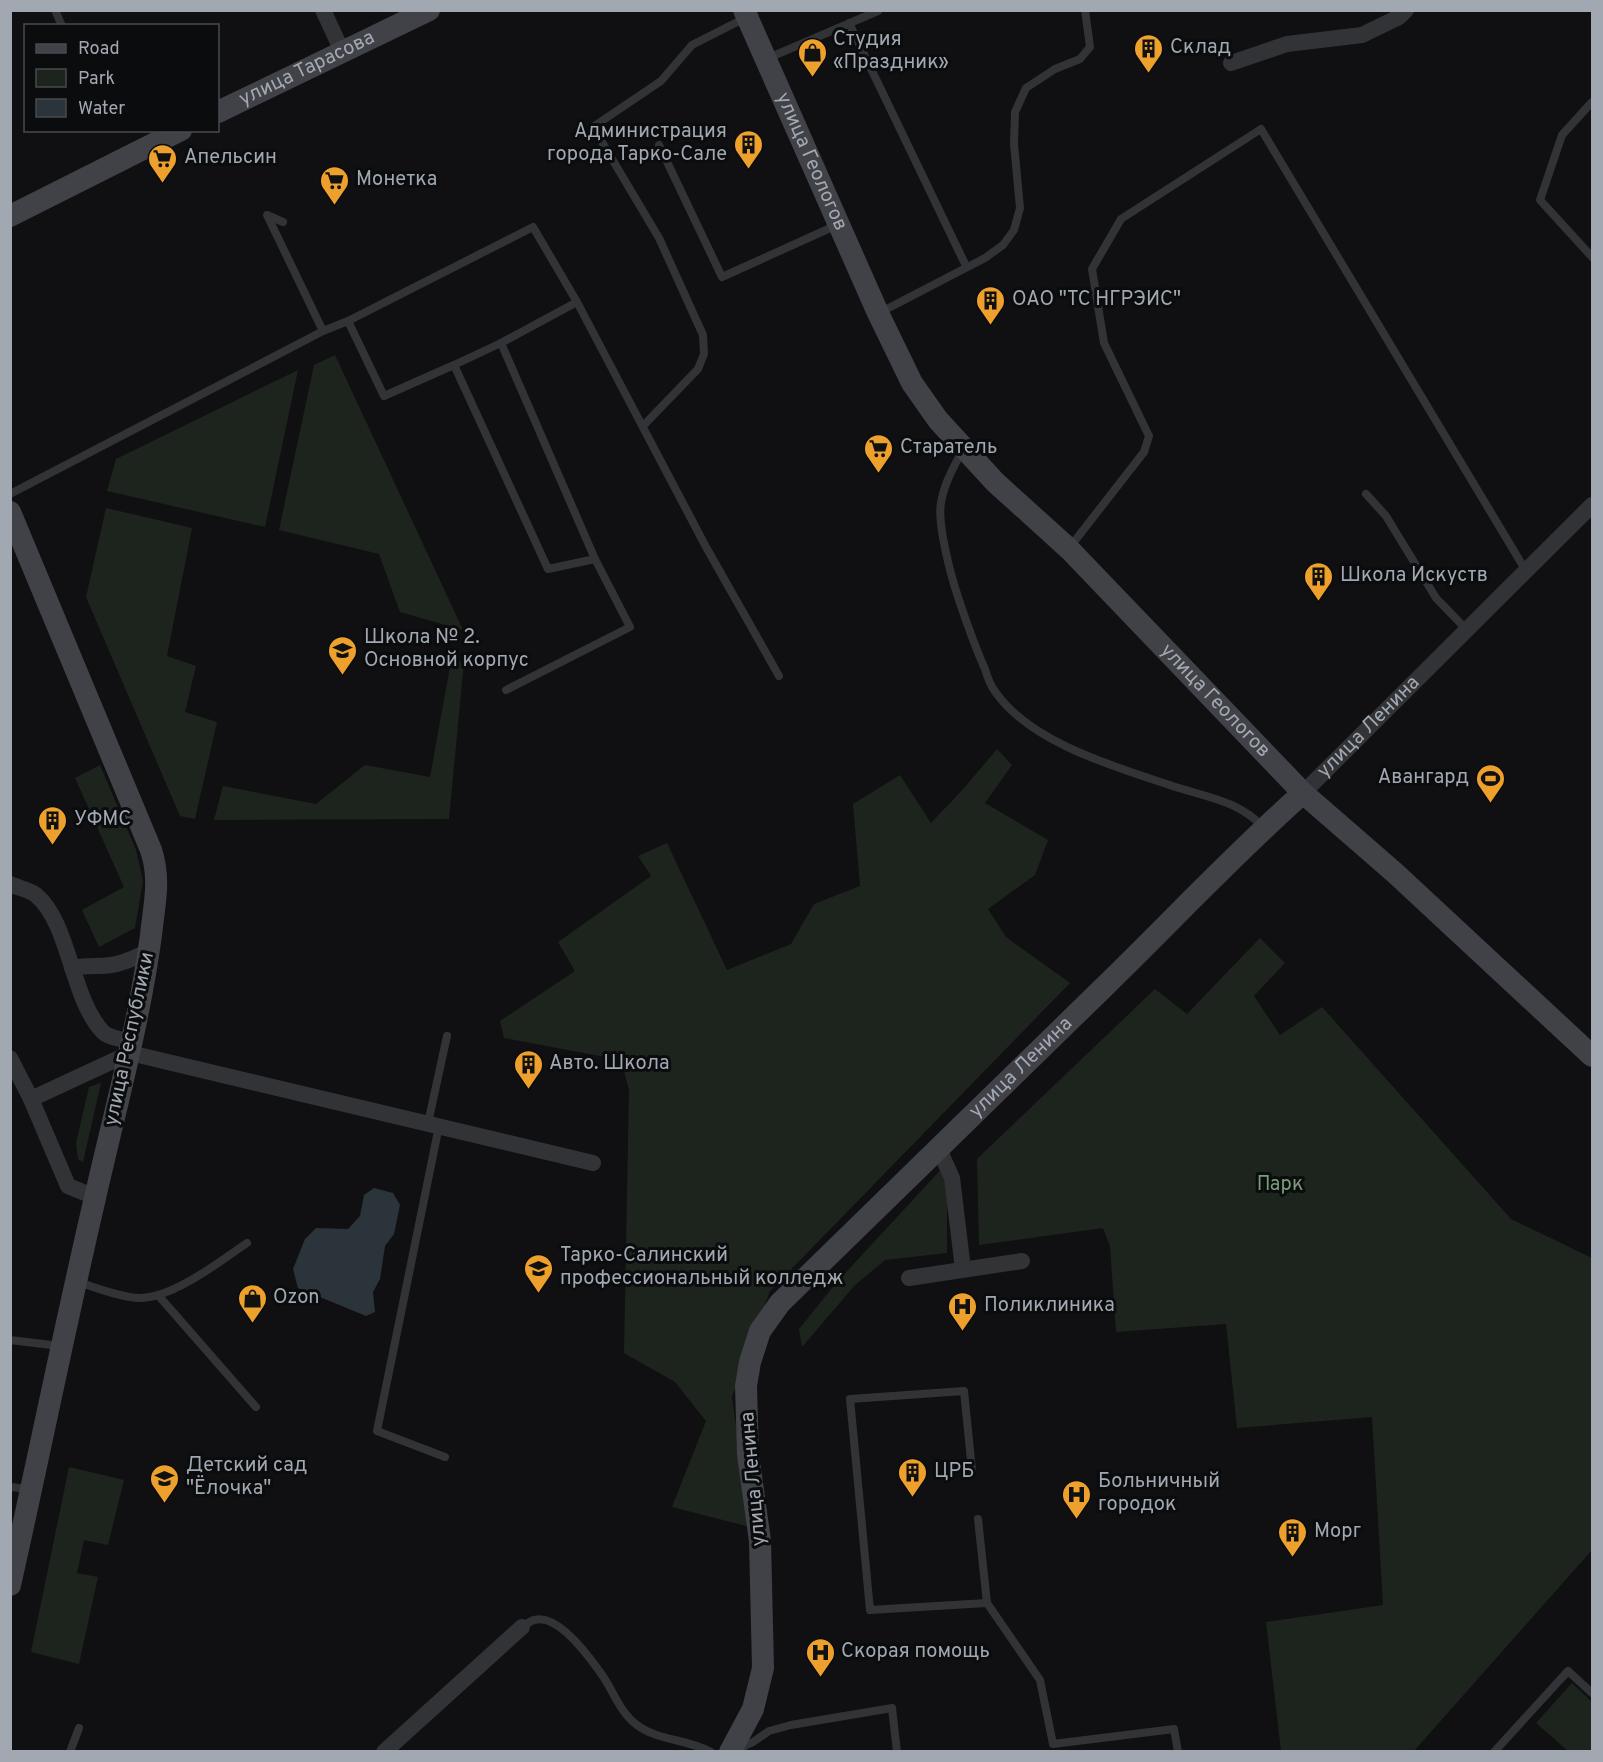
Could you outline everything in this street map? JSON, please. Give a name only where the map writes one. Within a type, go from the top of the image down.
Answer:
[{"type":"street","points":[[323,10],[342,51]]},
{"type":"street","name":"улица Тарасова","points":[[219,112],[429,10]]},
{"type":"street","points":[[1231,63],[1287,44],[1362,35],[1399,17],[1406,10]]},
{"type":"street","name":"улица Геологов","points":[[746,14],[878,313],[912,383],[938,420],[995,482],[1069,549],[1304,793],[1395,873],[1593,1056]]},
{"type":"street","points":[[10,216],[177,132]]},
{"type":"street","name":"улица Ленина","points":[[732,1752],[753,1708],[763,1668],[760,1541],[746,1428],[746,1386],[750,1362],[760,1332],[780,1303],[1264,828],[1304,793],[1593,505]]},
{"type":"street","name":"улица Республики","points":[[10,512],[156,866],[158,880],[132,1048],[61,1347],[21,1488],[10,1585]]},
{"type":"street","points":[[10,884],[36,895],[49,912],[93,1018],[104,1034],[132,1048],[593,1163]]},
{"type":"street","points":[[72,968],[89,965],[108,966],[125,962],[148,951]]},
{"type":"street","points":[[31,1099],[132,1048]]},
{"type":"street","points":[[10,1058],[31,1099],[68,1186],[95,1197]]},
{"type":"street","points":[[938,1147],[952,1178],[963,1269]]},
{"type":"street","points":[[909,1278],[1022,1261]]},
{"type":"street","points":[[384,1752],[522,1628]]},
{"type":"lane","points":[[55,10],[61,24]]},
{"type":"lane","points":[[878,313],[985,258],[1003,245],[1014,230],[1020,208],[1014,144],[1015,112],[1026,88],[1055,69],[1080,59],[1089,47],[1085,10]]},
{"type":"lane","points":[[766,59],[878,11]]},
{"type":"lane","points":[[643,426],[698,369],[704,354],[703,335],[659,238],[593,128],[661,81],[692,45],[746,14]]},
{"type":"lane","points":[[849,23],[966,266]]},
{"type":"lane","points":[[1592,254],[1540,200],[1562,135],[1593,102]]},
{"type":"lane","points":[[1069,549],[1144,452],[1149,436],[1104,343],[1092,269],[1121,219],[1261,129],[1526,571]]},
{"type":"lane","points":[[659,145],[722,277],[840,223]]},
{"type":"lane","points":[[283,222],[267,215],[323,331]]},
{"type":"lane","points":[[10,494],[323,331],[348,321],[533,227],[577,302],[706,547],[779,676]]},
{"type":"lane","points":[[348,321],[384,396],[501,343],[577,302]]},
{"type":"lane","points":[[501,343],[595,559],[630,627],[506,690]]},
{"type":"lane","points":[[454,365],[548,569],[595,559]]},
{"type":"lane","points":[[964,449],[947,479],[940,506],[941,525],[956,591],[973,643],[993,690],[1023,722],[1054,741],[1081,754],[1228,802],[1252,815],[1264,828]]},
{"type":"lane","points":[[1366,494],[1386,516],[1436,598],[1467,630]]},
{"type":"lane","points":[[445,1457],[377,1431],[434,1125],[447,1036]]},
{"type":"lane","points":[[76,1281],[141,1298],[158,1295],[189,1282],[247,1243]]},
{"type":"lane","points":[[158,1295],[256,1407]]},
{"type":"lane","points":[[10,1340],[61,1347]]},
{"type":"lane","points":[[972,1470],[964,1391],[850,1399],[870,1610],[987,1604]]},
{"type":"lane","points":[[978,1519],[987,1604],[1040,1680],[1053,1744],[1174,1729],[1178,1752]]},
{"type":"lane","points":[[522,1628],[533,1620],[546,1620],[563,1629],[602,1673],[622,1709],[637,1726],[663,1737],[699,1745],[711,1752]]},
{"type":"lane","points":[[1494,1752],[1568,1671],[1593,1693]]},
{"type":"lane","points":[[732,1752],[770,1731],[891,1708],[897,1752]]},
{"type":"lane","points":[[70,1752],[79,1728]]},
{"type":"green space","points":[[335,355],[463,630],[400,612],[379,554],[279,530],[314,365]]},
{"type":"green space","points":[[298,370],[265,527],[107,491],[116,459]]},
{"type":"green space","points":[[106,508],[192,528],[167,656],[196,666],[185,712],[217,722],[195,819],[180,816],[86,597]]},
{"type":"green space","points":[[451,661],[464,662],[449,819],[214,820],[223,786],[316,804],[365,765],[430,777]]},
{"type":"green space","points":[[997,749],[1012,765],[985,803],[1048,840],[1035,875],[988,909],[1006,937],[1070,983],[770,1291],[732,1397],[750,1527],[672,1507],[706,1421],[675,1382],[624,1353],[629,1090],[621,1060],[504,1038],[500,1021],[575,971],[558,942],[651,876],[638,856],[667,843],[727,970],[791,944],[814,904],[860,886],[853,804],[900,775],[931,823]]},
{"type":"green space","points":[[100,765],[136,850],[143,881],[135,928],[99,947],[82,910],[124,887],[75,778]]},
{"type":"green space","name":"Парк","points":[[1260,938],[1285,963],[1254,996],[1280,1035],[1322,1007],[1511,1219],[1592,1258],[1592,1550],[1414,1751],[1281,1751],[1266,1622],[1383,1605],[1372,1417],[1237,1428],[1226,1324],[1116,1332],[1110,1246],[1103,1228],[979,1245],[977,1159],[1155,989],[1187,1014]]},
{"type":"green space","points":[[101,1083],[83,1162],[78,1159],[76,1143],[89,1087]]},
{"type":"green space","points":[[947,1163],[947,1253],[885,1260],[855,1285],[802,1347],[799,1329],[837,1282]]},
{"type":"green space","points":[[69,1467],[124,1480],[108,1545],[84,1540],[77,1573],[98,1577],[79,1664],[31,1652]]},
{"type":"green space","points":[[1572,1683],[1592,1702],[1592,1751],[1568,1751],[1536,1723]]},
{"type":"water","points":[[374,1188],[393,1193],[400,1205],[394,1234],[385,1246],[380,1279],[373,1292],[375,1312],[366,1316],[298,1288],[293,1269],[305,1239],[316,1228],[348,1229],[360,1216],[364,1195]]},
{"type":"place","name":"Склад","points":[[1149,74]]},
{"type":"place","name":"Студия «Праздник»","points":[[812,78]]},
{"type":"place","name":"Администрация города Тарко-Сале","points":[[748,170]]},
{"type":"place","name":"Апельсин","points":[[163,184]]},
{"type":"place","name":"Монетка","points":[[335,206]]},
{"type":"place","name":"ОАО \"ТС НГРЭИС\"","points":[[991,326]]},
{"type":"place","name":"Старатель","points":[[879,474]]},
{"type":"place","name":"Школа Искуств","points":[[1319,602]]},
{"type":"place","name":"Школа № 2. Основной корпус","points":[[343,676]]},
{"type":"place","name":"Авангард","points":[[1490,804]]},
{"type":"place","name":"УФМС","points":[[53,846]]},
{"type":"place","name":"Авто. Школа","points":[[528,1090]]},
{"type":"place","name":"Тарко-Салинский профессиональный колледж","points":[[539,1294]]},
{"type":"place","name":"Ozon","points":[[252,1324]]},
{"type":"place","name":"Поликлиника","points":[[963,1332]]},
{"type":"place","name":"ЦРБ","points":[[913,1498]]},
{"type":"place","name":"Детский сад \"Ёлочка\"","points":[[165,1504]]},
{"type":"place","name":"Больничный городок","points":[[1077,1520]]},
{"type":"place","name":"Морг","points":[[1293,1558]]},
{"type":"place","name":"Скорая помощь","points":[[820,1678]]}]
